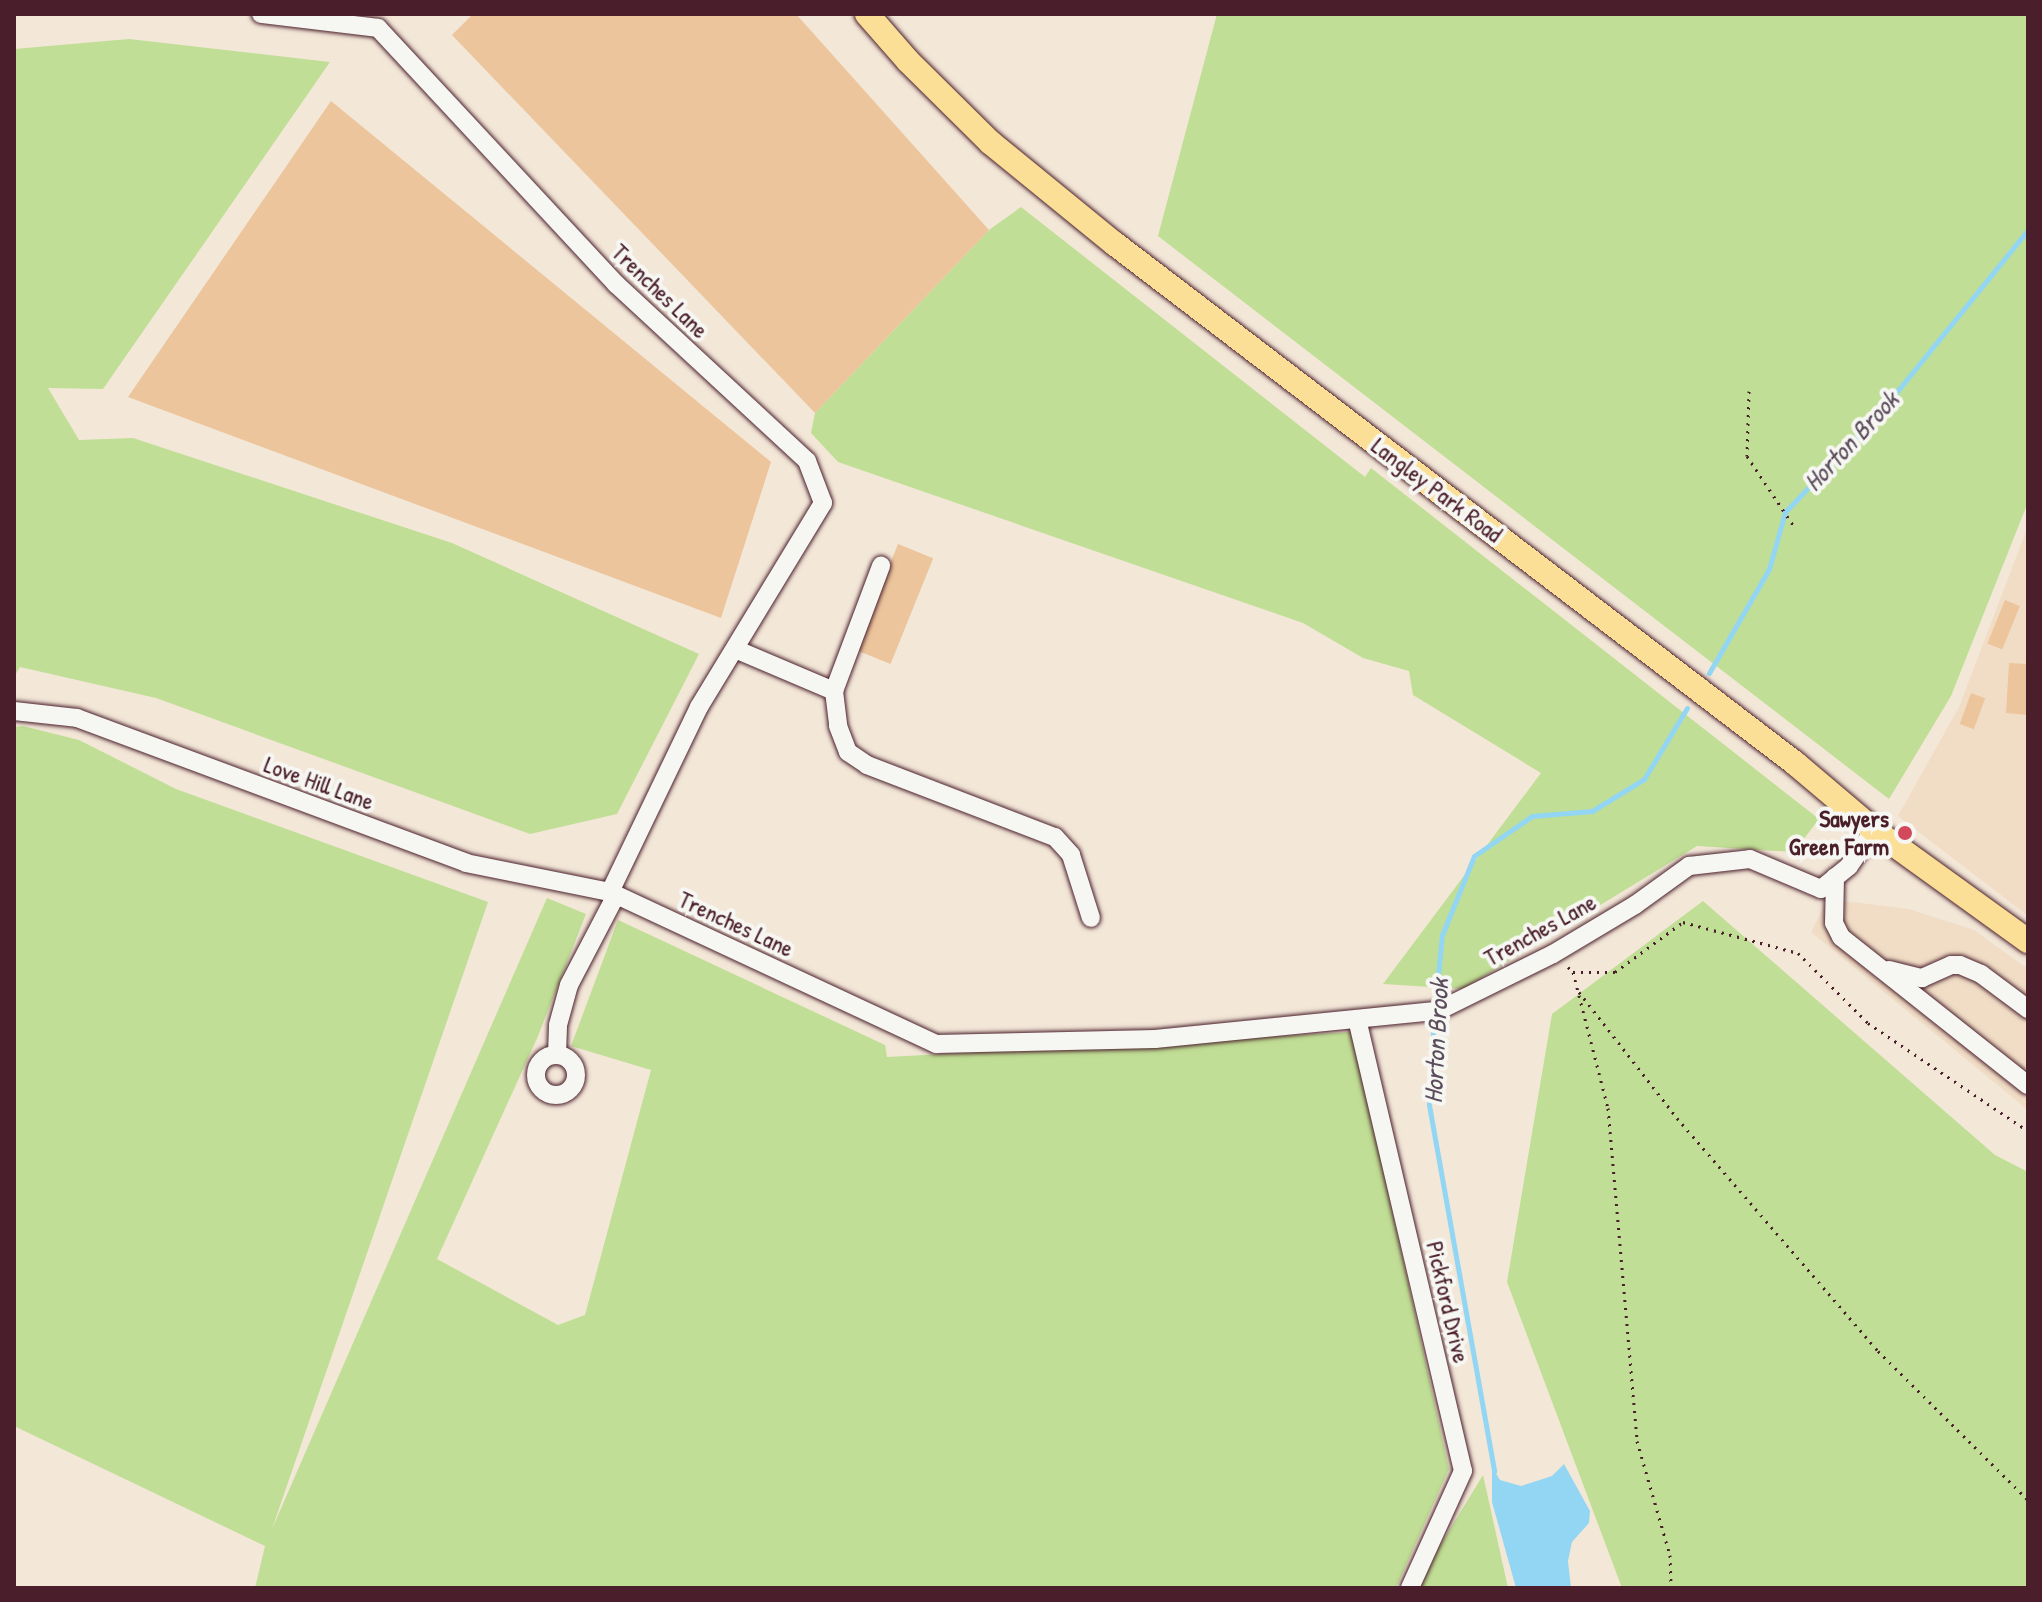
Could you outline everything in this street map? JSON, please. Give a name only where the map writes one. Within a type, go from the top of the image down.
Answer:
[{"type":"main road","name":"Langley Park Road","points":[[867,14],[991,143],[1102,234],[1796,764],[1874,830],[2028,941]]},
{"type":"street","points":[[261,14],[384,21]]},
{"type":"street","name":"Trenches Lane","points":[[384,21],[616,284],[807,461],[823,503],[699,707],[613,893],[936,1044],[1155,1039],[1433,1012],[1553,954],[1635,905],[1689,866],[1750,859],[1821,889],[1835,877]]},
{"type":"street","points":[[881,566],[834,691],[838,726],[848,752],[867,765],[1055,837],[1071,855],[1091,918]]},
{"type":"street","points":[[735,649],[834,691]]},
{"type":"street","name":"Love Hill Lane","points":[[14,711],[77,718],[466,863],[613,893]]},
{"type":"street","points":[[1874,830],[1849,866],[1835,877],[1834,923],[1841,937],[2028,1085]]},
{"type":"street","points":[[557,1055],[558,1025],[569,985],[613,893]]},
{"type":"street","points":[[1875,965],[1922,978],[1951,965],[1960,965],[1981,974],[2028,1009]]},
{"type":"street","name":"Pickford Drive","points":[[1357,1019],[1463,1471],[1410,1588]]},
{"type":"path","points":[[1749,391],[1747,456],[1795,528]]},
{"type":"path","points":[[1573,972],[1615,972],[1683,922],[1798,953],[1868,1023],[2028,1131]]},
{"type":"path","points":[[1553,954],[1573,972],[1608,1108],[1637,1441],[1670,1555],[1671,1588]]},
{"type":"path","points":[[1579,992],[1677,1118],[1878,1351],[2028,1500]]},
{"type":"shaded area","points":[[2028,526],[2028,916],[1898,816],[1959,707]]},
{"type":"shaded area","points":[[1828,899],[1909,909],[1974,930],[2028,969],[2028,1110],[1811,932]]},
{"type":"green space","points":[[1217,14],[2028,14],[2028,502],[1951,696],[1889,799],[1158,236]]},
{"type":"green space","points":[[129,39],[330,62],[103,389],[48,388],[79,440],[133,438],[452,543],[699,654],[617,814],[530,834],[156,698],[20,667],[14,677],[14,49]]},
{"type":"green space","points":[[1021,207],[1365,477],[1371,468],[1819,819],[1794,852],[1697,846],[1463,989],[1383,984],[1541,773],[1413,695],[1409,671],[1363,658],[1303,623],[838,462],[811,433],[815,413],[989,230]]},
{"type":"green space","points":[[23,726],[79,740],[176,789],[488,902],[272,1529],[547,898],[586,914],[538,1036],[437,1259],[558,1325],[585,1315],[651,1070],[571,1046],[618,920],[885,1045],[887,1057],[1353,1032],[1449,1469],[1396,1588],[255,1588],[265,1546],[14,1426],[14,727]]},
{"type":"green space","points":[[1703,901],[1995,1155],[2028,1172],[2028,1588],[1622,1588],[1507,1282],[1552,1014]]},
{"type":"green space","points":[[1483,1475],[1508,1588],[1418,1588],[1436,1552]]},
{"type":"water","points":[[1564,1464],[1590,1511],[1589,1523],[1572,1542],[1568,1561],[1571,1588],[1516,1588],[1492,1502],[1492,1467],[1500,1480],[1521,1486],[1552,1476]]},
{"type":"building","points":[[473,14],[796,14],[989,230],[815,413],[452,35]]},
{"type":"building","points":[[331,101],[771,462],[721,618],[128,397]]},
{"type":"building","points":[[898,544],[933,558],[891,664],[855,650]]},
{"type":"building","points":[[2005,600],[2020,606],[2002,650],[1987,644]]},
{"type":"building","points":[[2009,663],[2028,664],[2028,715],[2006,713]]},
{"type":"building","points":[[1971,693],[1985,698],[1974,729],[1960,724]]},
{"type":"waterway","name":"Horton Brook","points":[[1709,673],[1769,569],[1785,512],[1882,410],[2028,230]]},
{"type":"waterway","name":"Horton Brook","points":[[1435,1005],[1442,935],[1474,856],[1532,816],[1592,811],[1644,779],[1687,708]]},
{"type":"waterway","name":"Horton Brook","points":[[1434,1015],[1429,1105],[1494,1471]]},
{"type":"place","name":"Sawyers Green Farm","points":[[1905,833]]}]
